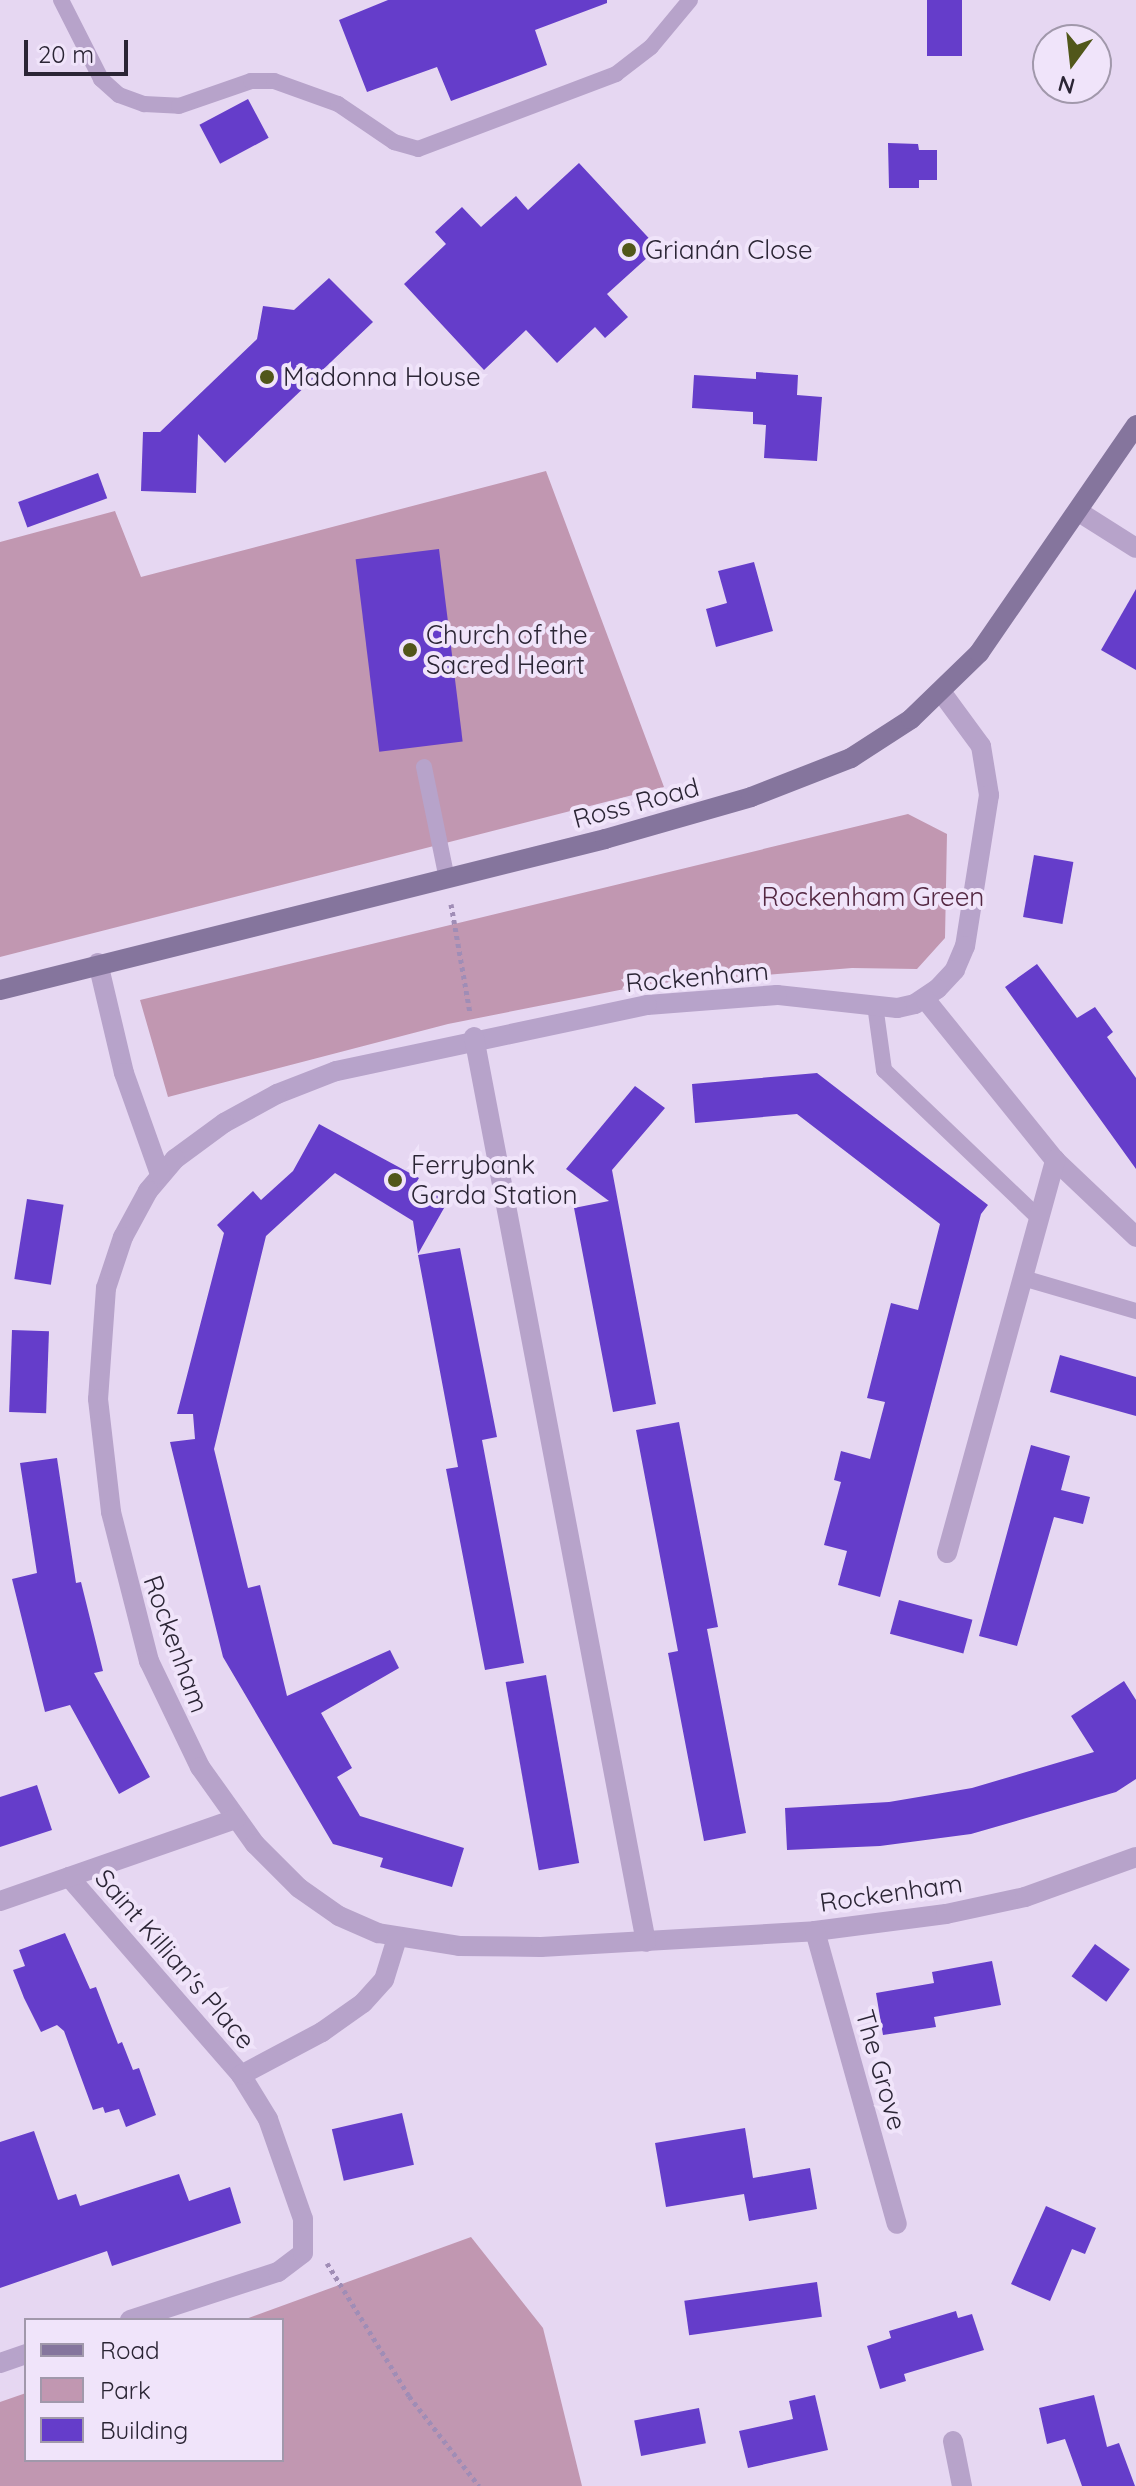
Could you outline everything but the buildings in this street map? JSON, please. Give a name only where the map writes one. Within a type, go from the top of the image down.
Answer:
[{"type":"main road","name":"Ross Road","points":[[0,990],[98,963],[447,879],[693,814],[807,777],[868,749],[942,693],[1002,625],[1136,425]]},
{"type":"street","points":[[1079,512],[1136,548]]},
{"type":"street","points":[[942,693],[981,746],[989,795],[965,946],[955,970],[925,999],[1055,1160],[1136,1237]]},
{"type":"street","points":[[98,963],[128,1087],[160,1174]]},
{"type":"street","name":"Rockenham","points":[[925,999],[906,1007],[777,995],[712,997],[474,1037],[336,1071],[277,1094],[205,1135],[160,1174],[123,1237],[106,1288],[98,1371],[102,1449],[119,1553],[149,1661],[186,1742],[236,1819],[318,1904],[397,1938],[485,1947],[646,1942],[815,1931],[946,1914],[1025,1897],[1136,1857]]},
{"type":"street","points":[[474,1037],[646,1942]]},
{"type":"street","points":[[947,1553],[1055,1160]]},
{"type":"street","name":"Saint Killian's Place","points":[[0,1901],[236,1819]]},
{"type":"street","name":"Saint Killian's Place","points":[[69,1877],[241,2075],[268,2119],[303,2219],[303,2253]]},
{"type":"street","name":"The Grove","points":[[815,1931],[897,2224]]},
{"type":"street","name":"Saint Killian's Place","points":[[241,2075],[322,2032],[363,2003],[384,1980],[397,1938]]},
{"type":"street","points":[[136,2318],[278,2272],[303,2253]]},
{"type":"street","points":[[0,2363],[24,2355]]},
{"type":"street","points":[[953,2441],[962,2486]]},
{"type":"lane","points":[[61,0],[101,79],[119,95],[144,104],[179,106],[251,81],[274,81],[338,104],[394,142],[418,149],[616,74],[651,47],[690,0]]},
{"type":"lane","points":[[424,767],[447,879]]},
{"type":"lane","points":[[875,1005],[884,1070],[1039,1218]]},
{"type":"lane","points":[[1023,1278],[1136,1311]]},
{"type":"path","points":[[447,879],[474,1037]]},
{"type":"path","points":[[303,2253],[330,2265],[401,2384],[479,2486]]},
{"type":"green space","points":[[546,471],[664,787],[0,957],[0,542],[115,511],[141,577]]},
{"type":"green space","name":"Rockenham Green","points":[[908,814],[947,834],[945,938],[917,969],[852,968],[650,984],[448,1024],[168,1097],[140,1000]]},
{"type":"green space","points":[[471,2237],[543,2328],[582,2486],[0,2486],[0,2402],[24,2394],[24,2462],[284,2462],[284,2318],[248,2318]]},
{"type":"place","name":"Grianán Close","points":[[629,250]]},
{"type":"place","name":"Madonna House","points":[[267,377]]},
{"type":"place","name":"Church of the Sacred Heart","points":[[410,650]]},
{"type":"place","name":"Ferrybank Garda Station","points":[[395,1180]]}]
